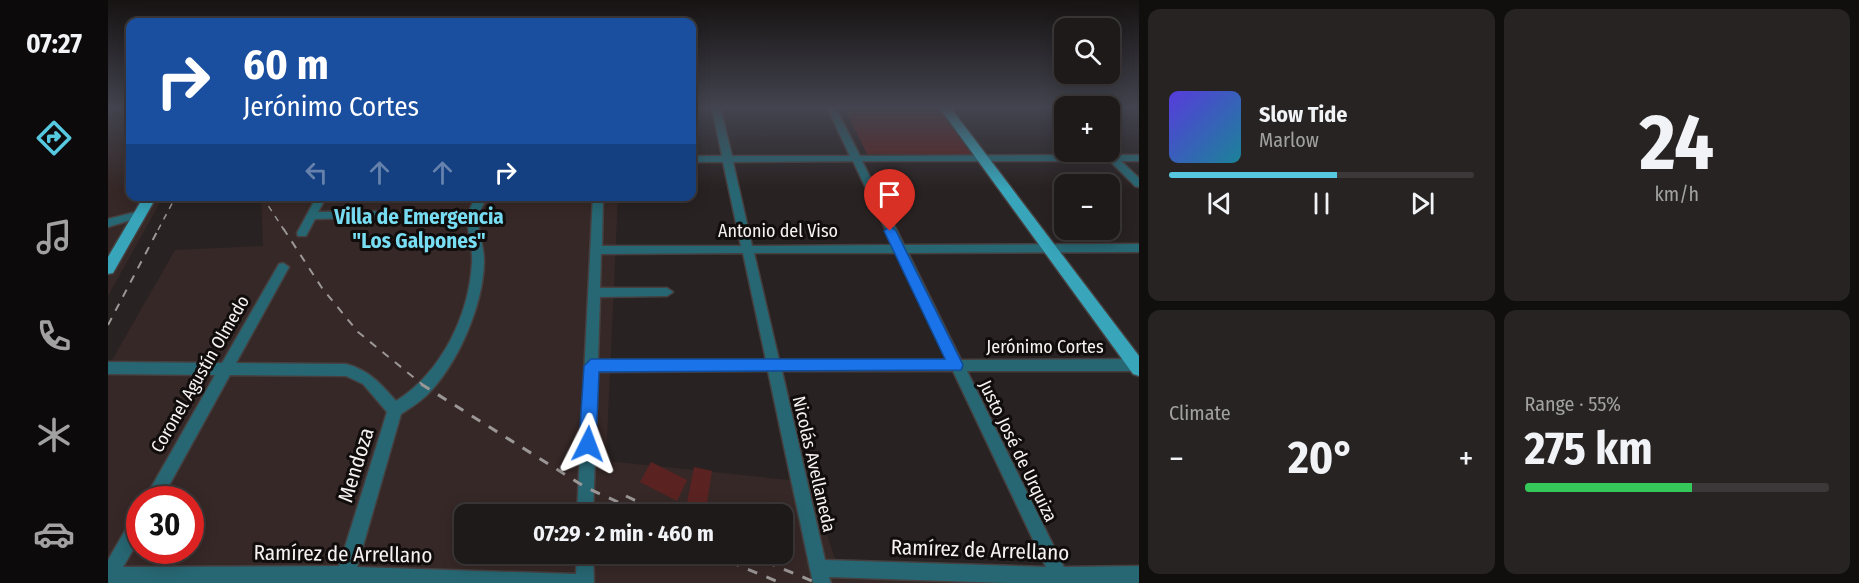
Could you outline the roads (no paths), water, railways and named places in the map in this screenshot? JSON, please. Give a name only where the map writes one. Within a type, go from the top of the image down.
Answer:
[{"type":"main road","points":[[964,134],[1138,366]]},
{"type":"main road","points":[[108,269],[148,201]]},
{"type":"street","name":"Nicolás Avellaneda","points":[[722,134],[821,576]]},
{"type":"street","name":"Justo José de Urquiza","points":[[844,134],[898,249],[1061,579]]},
{"type":"street","points":[[1120,156],[1139,158]]},
{"type":"street","points":[[696,159],[983,159],[1054,157]]},
{"type":"street","points":[[1116,162],[1139,184]]},
{"type":"street","points":[[302,233],[319,201]]},
{"type":"street","points":[[395,410],[422,391],[454,344],[469,307],[478,264],[478,245],[470,220],[472,209],[479,201]]},
{"type":"street","points":[[585,504],[598,201]]},
{"type":"street","points":[[108,223],[140,214]]},
{"type":"street","points":[[311,216],[393,214]]},
{"type":"street","name":"Antonio del Viso","points":[[596,250],[1139,248]]},
{"type":"street","name":"Coronel Agustín Olmedo","points":[[160,486],[283,267]]},
{"type":"street","points":[[594,293],[667,292]]},
{"type":"street","name":"Jerónimo Cortes","points":[[591,366],[1138,366]]},
{"type":"street","points":[[108,368],[226,368]]},
{"type":"street","name":"Mendoza","points":[[226,368],[358,372],[395,410],[344,579]]},
{"type":"street","points":[[108,576],[126,545]]},
{"type":"street","points":[[585,564],[585,583]]},
{"type":"street","name":"Ramírez de Arrellano","points":[[821,576],[1061,579],[1139,575]]},
{"type":"street","name":"Ramírez de Arrellano","points":[[108,576],[577,583]]},
{"type":"railway","points":[[158,230],[173,201]]},
{"type":"railway","points":[[265,201],[284,230]]},
{"type":"railway","points":[[108,325],[159,228]]},
{"type":"railway","points":[[283,228],[322,288],[358,332],[423,385]]},
{"type":"railway","points":[[421,384],[585,487],[622,504]]},
{"type":"railway","points":[[626,496],[643,504]]},
{"type":"railway","points":[[735,564],[781,583]]},
{"type":"railway","points":[[771,564],[817,583]]},
{"type":"district","name":"Villa de Emergencia \"Los Galpones\"","points":[[419,229]]}]
